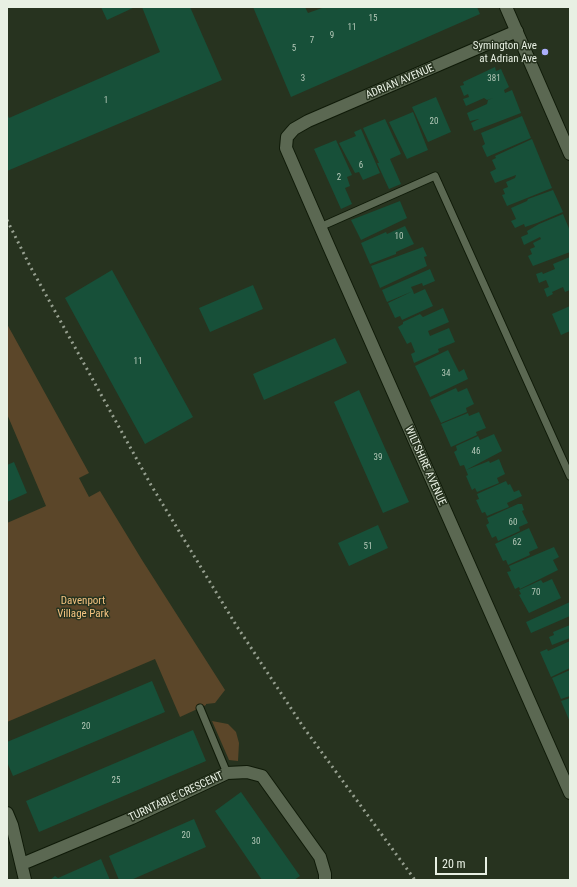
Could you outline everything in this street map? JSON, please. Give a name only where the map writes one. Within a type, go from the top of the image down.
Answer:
[{"type":"street","points":[[506,7],[570,154]]},
{"type":"street","name":"ADRIAN AVENUE","points":[[287,137],[294,128],[308,121],[517,31]]},
{"type":"street","name":"WILTSHIRE AVENUE","points":[[287,137],[286,148],[289,158],[570,792]]},
{"type":"street","name":"TURNTABLE CRESCENT","points":[[22,864],[132,818],[227,774],[247,772],[262,776],[320,857],[325,874],[324,880]]},
{"type":"street","points":[[7,813],[26,880]]},
{"type":"lane","points":[[320,227],[435,176],[570,476]]},
{"type":"lane","points":[[200,708],[227,774]]},
{"type":"green space","name":"Davenport Village Park","points":[[7,324],[89,473],[79,478],[89,497],[100,491],[225,690],[215,703],[206,704],[180,717],[155,659],[7,722],[7,523],[46,506],[7,414]]},
{"type":"green space","points":[[212,721],[228,724],[236,732],[239,743],[238,761],[229,760]]},
{"type":"building","points":[[101,7],[135,7],[107,20]]},
{"type":"building","points":[[142,7],[190,7],[222,80],[7,171],[7,114],[9,118],[160,52]]},
{"type":"building","points":[[253,7],[305,7],[308,13],[325,7],[477,7],[480,14],[291,97]]},
{"type":"building","points":[[495,67],[496,71],[501,69],[509,87],[504,90],[505,93],[512,90],[521,113],[474,131],[471,123],[479,119],[470,121],[467,113],[487,104],[488,100],[493,98],[487,100],[484,98],[466,106],[463,99],[469,97],[468,94],[464,96],[460,86],[464,85],[463,82]]},
{"type":"building","points":[[436,97],[451,132],[428,142],[412,107]]},
{"type":"building","points":[[413,112],[428,150],[407,159],[389,122]]},
{"type":"building","points":[[522,116],[531,138],[487,157],[482,146],[485,144],[481,133]]},
{"type":"building","points":[[385,119],[401,154],[390,159],[401,184],[389,189],[363,128]]},
{"type":"building","points":[[361,129],[380,173],[363,180],[359,172],[355,173],[339,143],[356,136],[354,132]]},
{"type":"building","points":[[532,139],[552,188],[507,206],[502,195],[505,194],[503,189],[508,187],[506,182],[515,178],[516,175],[495,183],[490,172],[496,169],[492,160],[496,158],[495,156]]},
{"type":"building","points":[[336,140],[352,175],[347,177],[350,186],[345,188],[352,204],[341,209],[314,149]]},
{"type":"building","points":[[553,190],[563,212],[525,227],[524,224],[515,228],[511,221],[516,219],[511,208],[527,201],[528,199]]},
{"type":"building","points":[[400,201],[407,218],[361,240],[351,220]]},
{"type":"building","points":[[563,214],[570,231],[570,252],[533,266],[528,256],[532,254],[530,249],[535,247],[533,243],[541,239],[540,237],[524,245],[521,237],[528,234],[527,231],[539,224]]},
{"type":"building","points":[[405,226],[414,244],[396,252],[396,254],[370,264],[361,243],[386,232],[387,234]]},
{"type":"building","points":[[423,247],[427,256],[424,257],[427,266],[380,288],[371,266]]},
{"type":"building","points":[[570,257],[570,290],[565,292],[563,287],[552,292],[553,294],[547,297],[544,289],[549,287],[546,280],[539,283],[536,274],[542,272],[543,274],[555,269],[553,264]]},
{"type":"building","points":[[430,269],[435,281],[423,286],[422,283],[411,287],[413,291],[387,302],[382,290]]},
{"type":"building","points":[[112,270],[193,417],[145,444],[65,298]]},
{"type":"building","points":[[253,285],[263,309],[210,332],[199,308]]},
{"type":"building","points":[[425,289],[433,306],[402,320],[400,316],[395,318],[388,303],[413,291],[414,294]]},
{"type":"building","points":[[570,306],[570,331],[561,335],[552,314]]},
{"type":"building","points":[[443,308],[449,322],[428,331],[430,336],[449,328],[455,342],[438,349],[439,352],[414,363],[411,354],[415,352],[411,342],[407,344],[398,327],[403,324],[403,322],[420,314],[423,317]]},
{"type":"building","points":[[335,338],[347,363],[264,400],[253,374]]},
{"type":"building","points":[[448,350],[459,372],[464,369],[468,379],[430,397],[415,366]]},
{"type":"building","points":[[456,388],[458,392],[467,388],[474,404],[466,408],[467,412],[441,423],[430,400]]},
{"type":"building","points":[[359,390],[409,502],[383,513],[334,402]]},
{"type":"building","points":[[479,412],[486,428],[476,432],[477,435],[451,447],[441,424],[468,413],[469,416]]},
{"type":"building","points":[[494,434],[502,451],[466,470],[464,465],[460,466],[454,452],[457,450],[456,446],[478,436],[480,440]]},
{"type":"building","points":[[499,459],[505,474],[497,478],[499,483],[477,492],[475,488],[472,490],[466,476],[468,475],[466,470],[489,461],[490,463]]},
{"type":"building","points":[[14,462],[27,493],[7,502],[7,465]]},
{"type":"building","points":[[506,481],[508,485],[510,484],[514,492],[519,490],[522,496],[507,503],[509,507],[487,516],[485,512],[482,513],[476,500],[479,499],[477,494]]},
{"type":"building","points":[[518,504],[522,504],[524,510],[522,511],[528,523],[519,527],[520,531],[498,541],[496,536],[492,538],[486,525],[489,523],[487,518]]},
{"type":"building","points":[[378,525],[388,548],[349,566],[338,543]]},
{"type":"building","points":[[529,528],[538,548],[529,552],[530,555],[508,565],[506,560],[503,561],[495,544]]},
{"type":"building","points":[[554,547],[559,557],[553,560],[558,570],[520,589],[519,587],[515,589],[507,572],[511,571],[509,566]]},
{"type":"building","points":[[552,579],[561,598],[529,613],[519,595],[521,594],[519,590],[541,580],[543,583]]},
{"type":"building","points":[[570,602],[570,616],[531,633],[526,622]]},
{"type":"building","points":[[570,625],[570,638],[552,645],[549,637],[554,635],[553,632]]},
{"type":"building","points":[[570,641],[570,668],[551,677],[540,652],[547,649],[548,651]]},
{"type":"building","points":[[570,670],[570,696],[561,699],[552,678]]},
{"type":"building","points":[[152,681],[165,712],[13,776],[7,762],[7,742]]},
{"type":"building","points":[[570,698],[570,722],[561,701]]},
{"type":"building","points":[[193,730],[206,761],[39,832],[26,801]]},
{"type":"building","points":[[241,792],[300,876],[294,880],[262,880],[215,811]]},
{"type":"building","points":[[194,819],[206,847],[131,880],[119,880],[109,856]]},
{"type":"building","points":[[101,859],[110,880],[50,880],[55,876],[58,878]]},
{"type":"railway","points":[[7,220],[30,266],[151,485],[236,625],[304,728],[415,880]]},
{"type":"place","name":"Symington Ave at Adrian Ave","points":[[545,52]]}]
